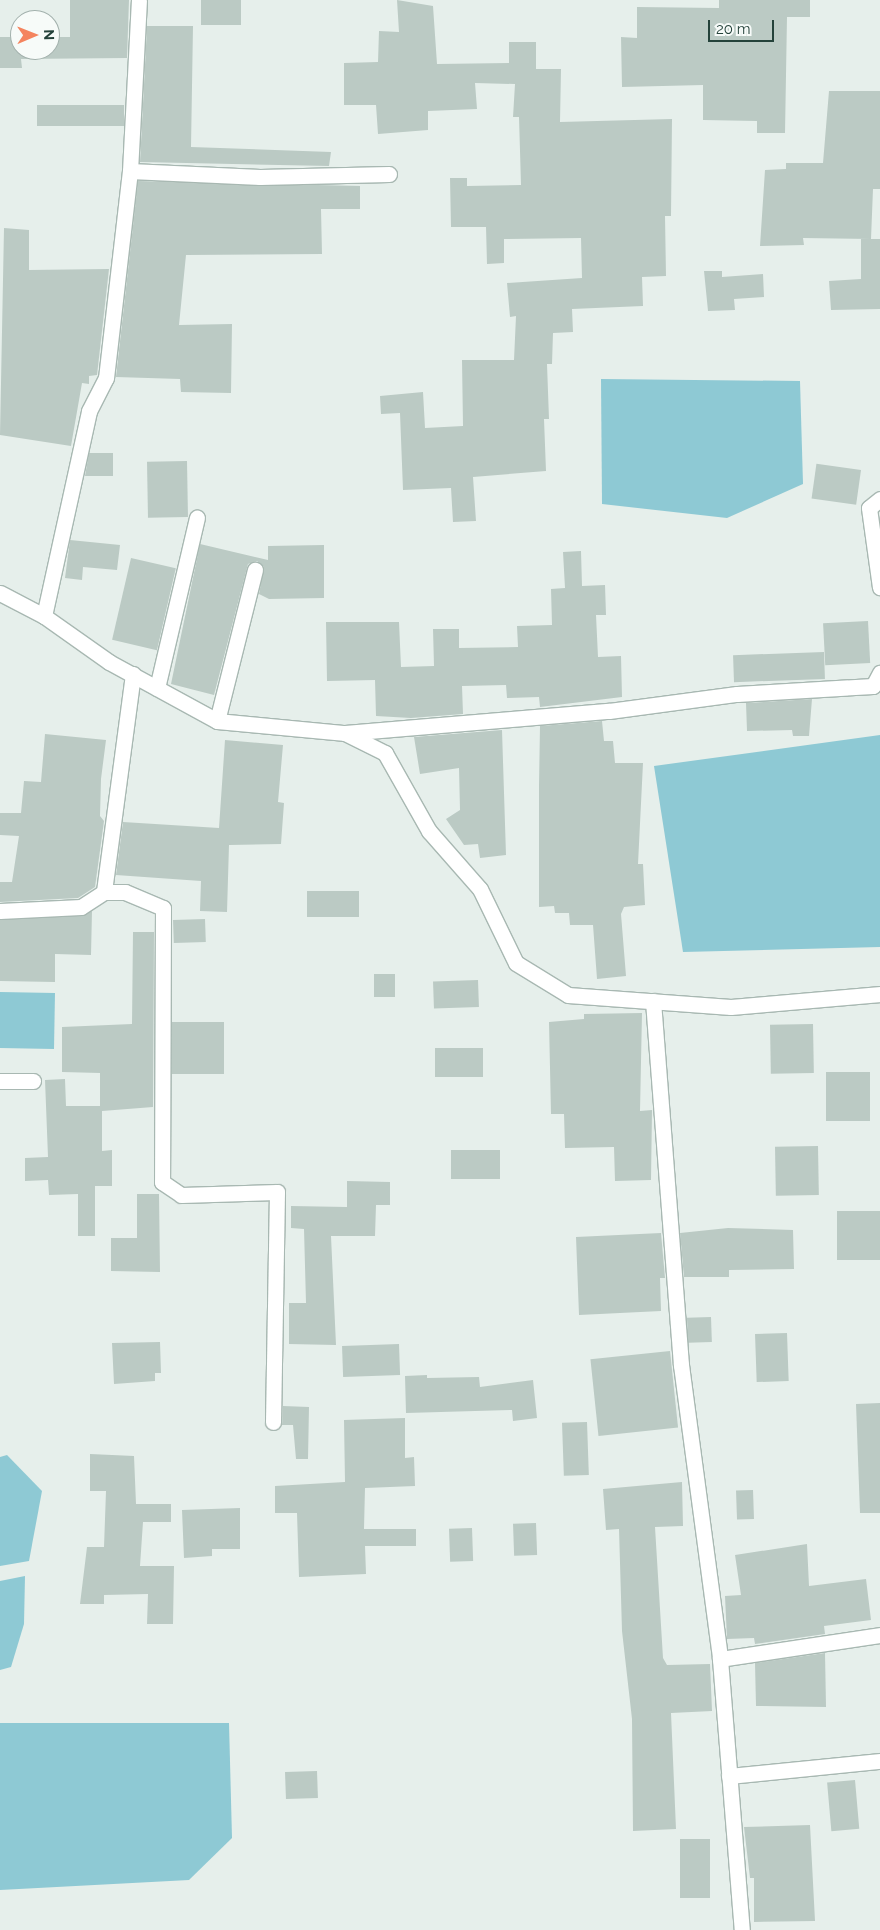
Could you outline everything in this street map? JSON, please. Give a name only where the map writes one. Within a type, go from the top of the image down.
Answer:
[{"type":"street","points":[[44,616],[88,411],[106,378],[130,170],[139,0]]},
{"type":"street","points":[[130,170],[260,176],[389,174]]},
{"type":"street","points":[[880,499],[869,508],[880,587]]},
{"type":"street","points":[[157,688],[197,518]]},
{"type":"street","points":[[217,721],[255,570]]},
{"type":"street","points":[[0,593],[44,616],[133,674],[217,721],[346,732],[609,712],[737,694],[872,686],[880,673]]},
{"type":"street","points":[[104,892],[133,674]]},
{"type":"street","points":[[346,732],[385,753],[429,832],[480,889],[516,963],[568,995],[731,1007],[880,994]]},
{"type":"street","points":[[0,911],[81,907],[104,892],[125,892],[163,908],[162,1182],[181,1195],[277,1192],[273,1422]]},
{"type":"street","points":[[653,1001],[681,1365],[720,1659],[742,1930]]},
{"type":"street","points":[[0,1081],[33,1081]]},
{"type":"street","points":[[720,1659],[880,1635]]},
{"type":"street","points":[[729,1776],[880,1762]]},
{"type":"water","points":[[601,379],[800,381],[803,484],[727,518],[602,504]]},
{"type":"water","points":[[880,735],[880,947],[683,952],[654,766]]},
{"type":"water","points":[[0,992],[55,993],[54,1049],[0,1048]]},
{"type":"water","points":[[7,1455],[42,1491],[29,1561],[0,1566],[0,1457]]},
{"type":"water","points":[[25,1576],[24,1624],[11,1667],[0,1670],[0,1581]]},
{"type":"water","points":[[0,1723],[229,1723],[232,1838],[189,1880],[0,1890]]},
{"type":"building","points":[[70,0],[129,0],[127,58],[60,59],[60,37],[70,37]]},
{"type":"building","points":[[201,0],[241,0],[241,25],[201,25]]},
{"type":"building","points":[[397,0],[433,6],[437,64],[509,63],[509,42],[536,42],[536,69],[561,69],[560,122],[672,119],[671,216],[665,216],[666,276],[642,277],[643,306],[572,309],[573,332],[553,333],[552,364],[547,364],[549,419],[544,419],[546,471],[473,477],[476,521],[453,522],[451,488],[403,490],[400,413],[381,414],[380,396],[423,392],[425,428],[463,426],[462,360],[514,360],[516,316],[510,317],[507,283],[582,278],[581,238],[504,239],[504,263],[487,264],[486,227],[451,227],[450,178],[467,178],[467,186],[521,185],[519,117],[513,117],[515,84],[475,83],[477,109],[428,111],[428,130],[378,134],[376,105],[344,105],[344,63],[378,62],[379,31],[399,32]]},
{"type":"building","points":[[719,0],[810,0],[810,17],[787,17],[785,133],[757,133],[757,121],[703,120],[703,85],[622,87],[621,37],[637,38],[637,7],[719,8]]},
{"type":"building","points":[[147,26],[193,26],[191,147],[331,152],[329,166],[140,162]]},
{"type":"building","points":[[0,37],[10,37],[10,60],[21,60],[22,68],[0,68]]},
{"type":"building","points":[[829,91],[880,91],[880,189],[873,189],[871,239],[803,238],[804,245],[760,246],[765,170],[786,169],[786,163],[823,163]]},
{"type":"building","points":[[37,105],[124,105],[124,126],[37,126]]},
{"type":"building","points":[[138,181],[360,186],[360,209],[321,209],[322,254],[186,255],[179,325],[232,324],[231,393],[181,392],[180,379],[116,377]]},
{"type":"building","points":[[4,228],[29,230],[29,270],[109,269],[97,375],[89,376],[89,384],[82,383],[71,446],[0,435]]},
{"type":"building","points":[[861,239],[880,239],[880,309],[831,310],[829,281],[861,279]]},
{"type":"building","points":[[704,271],[722,271],[722,277],[763,274],[764,297],[734,299],[735,310],[708,311]]},
{"type":"building","points":[[89,453],[113,453],[113,476],[85,476]]},
{"type":"building","points":[[187,461],[188,517],[148,518],[147,462]]},
{"type":"building","points":[[816,464],[861,470],[856,505],[812,498]]},
{"type":"building","points":[[70,540],[120,545],[117,570],[83,567],[82,580],[65,578]]},
{"type":"building","points":[[200,544],[268,560],[268,546],[324,545],[324,598],[269,599],[259,594],[264,567],[257,561],[248,564],[214,695],[171,684]]},
{"type":"building","points":[[581,551],[582,586],[605,585],[606,615],[596,615],[598,657],[621,656],[622,697],[540,707],[539,697],[507,698],[506,685],[462,686],[463,714],[411,718],[376,716],[375,680],[327,681],[326,622],[399,622],[401,667],[434,666],[433,629],[459,629],[459,648],[518,647],[517,626],[552,625],[551,589],[565,588],[563,552]]},
{"type":"building","points":[[131,558],[176,568],[157,650],[112,640]]},
{"type":"building","points":[[868,621],[870,663],[825,665],[823,623]]},
{"type":"building","points":[[824,652],[825,679],[734,682],[733,655]]},
{"type":"building","points":[[812,699],[809,736],[793,736],[792,730],[747,731],[746,703]]},
{"type":"building","points":[[602,721],[604,741],[613,741],[615,763],[643,763],[638,864],[643,864],[645,905],[624,907],[621,914],[626,976],[597,979],[593,925],[570,925],[569,913],[555,913],[554,906],[539,907],[540,726]]},
{"type":"building","points":[[502,730],[506,855],[480,858],[478,844],[464,845],[446,819],[460,810],[459,768],[420,774],[414,737]]},
{"type":"building","points":[[45,734],[106,740],[101,779],[100,816],[104,821],[95,887],[78,898],[0,902],[0,882],[12,882],[19,836],[0,835],[0,813],[21,813],[24,781],[41,782]]},
{"type":"building","points":[[225,740],[283,745],[278,802],[284,803],[281,844],[229,845],[227,912],[200,911],[201,881],[116,875],[123,822],[219,828]]},
{"type":"building","points":[[307,891],[359,891],[359,917],[307,917]]},
{"type":"building","points":[[92,911],[91,955],[55,954],[55,982],[0,981],[0,920],[81,916]]},
{"type":"building","points":[[205,919],[206,942],[174,943],[173,920]]},
{"type":"building","points":[[133,932],[154,932],[153,1107],[102,1111],[102,1151],[112,1150],[112,1186],[95,1186],[95,1236],[78,1236],[78,1194],[49,1195],[48,1180],[25,1181],[25,1158],[48,1157],[45,1080],[65,1079],[66,1106],[100,1106],[100,1073],[62,1072],[62,1027],[132,1024]]},
{"type":"building","points":[[374,974],[395,974],[395,997],[374,997]]},
{"type":"building","points":[[478,980],[479,1007],[434,1009],[433,982]]},
{"type":"building","points":[[642,1013],[640,1111],[652,1110],[651,1180],[615,1181],[614,1147],[565,1148],[564,1114],[551,1114],[549,1022],[584,1019],[584,1014]]},
{"type":"building","points":[[172,1022],[224,1022],[224,1074],[172,1074]]},
{"type":"building","points":[[813,1024],[814,1073],[771,1074],[770,1025]]},
{"type":"building","points":[[435,1048],[483,1048],[483,1077],[435,1077]]},
{"type":"building","points":[[826,1072],[870,1072],[870,1121],[826,1121]]},
{"type":"building","points":[[818,1146],[819,1195],[776,1196],[775,1147]]},
{"type":"building","points":[[451,1150],[500,1150],[500,1179],[451,1179]]},
{"type":"building","points":[[347,1181],[390,1182],[390,1205],[376,1205],[375,1236],[331,1236],[336,1345],[289,1344],[289,1303],[306,1303],[304,1229],[291,1228],[291,1206],[347,1207]]},
{"type":"building","points":[[137,1194],[159,1194],[160,1272],[111,1271],[111,1238],[137,1238]]},
{"type":"building","points":[[837,1211],[880,1211],[880,1260],[837,1260]]},
{"type":"building","points":[[728,1228],[793,1230],[794,1269],[729,1270],[729,1277],[684,1277],[680,1233]]},
{"type":"building","points":[[661,1233],[665,1278],[660,1278],[661,1311],[579,1315],[576,1237]]},
{"type":"building","points":[[711,1317],[712,1342],[688,1343],[687,1318]]},
{"type":"building","points":[[787,1333],[789,1381],[757,1382],[755,1334]]},
{"type":"building","points":[[160,1342],[161,1373],[155,1373],[155,1381],[114,1384],[112,1343]]},
{"type":"building","points":[[399,1344],[400,1375],[343,1377],[342,1346]]},
{"type":"building","points":[[670,1351],[678,1428],[598,1436],[590,1359]]},
{"type":"building","points":[[427,1375],[427,1378],[479,1377],[480,1387],[533,1380],[537,1418],[513,1421],[512,1410],[406,1413],[405,1376]]},
{"type":"building","points":[[880,1403],[880,1513],[860,1513],[856,1404]]},
{"type":"building","points":[[283,1406],[309,1407],[308,1459],[296,1459],[293,1425],[282,1425]]},
{"type":"building","points":[[405,1418],[405,1458],[414,1457],[415,1486],[365,1488],[364,1529],[416,1529],[416,1546],[365,1546],[366,1574],[299,1577],[297,1513],[275,1513],[275,1486],[345,1482],[344,1420]]},
{"type":"building","points":[[587,1422],[589,1475],[564,1476],[562,1423]]},
{"type":"building","points":[[90,1454],[134,1456],[136,1504],[171,1504],[171,1522],[143,1522],[140,1566],[174,1566],[173,1624],[147,1624],[148,1594],[104,1595],[104,1604],[80,1604],[87,1547],[104,1547],[106,1491],[90,1491]]},
{"type":"building","points":[[682,1482],[683,1526],[655,1527],[663,1658],[667,1665],[710,1664],[712,1711],[671,1713],[676,1829],[633,1831],[632,1719],[622,1631],[619,1529],[606,1530],[603,1489]]},
{"type":"building","points":[[753,1490],[754,1519],[737,1520],[736,1491]]},
{"type":"building","points":[[240,1508],[240,1549],[212,1549],[212,1556],[184,1558],[182,1510]]},
{"type":"building","points":[[536,1523],[537,1555],[514,1556],[513,1524]]},
{"type":"building","points":[[472,1528],[473,1561],[450,1562],[449,1529]]},
{"type":"building","points":[[807,1544],[809,1586],[866,1579],[871,1620],[824,1626],[825,1634],[755,1644],[754,1638],[727,1639],[725,1596],[741,1595],[735,1555]]},
{"type":"building","points":[[825,1653],[826,1707],[756,1706],[755,1663]]},
{"type":"building","points":[[317,1771],[318,1798],[286,1799],[285,1772]]},
{"type":"building","points":[[855,1780],[859,1829],[831,1831],[827,1782]]},
{"type":"building","points":[[810,1825],[815,1921],[754,1922],[754,1878],[750,1878],[744,1827]]},
{"type":"building","points":[[680,1839],[710,1839],[710,1898],[680,1898]]}]
